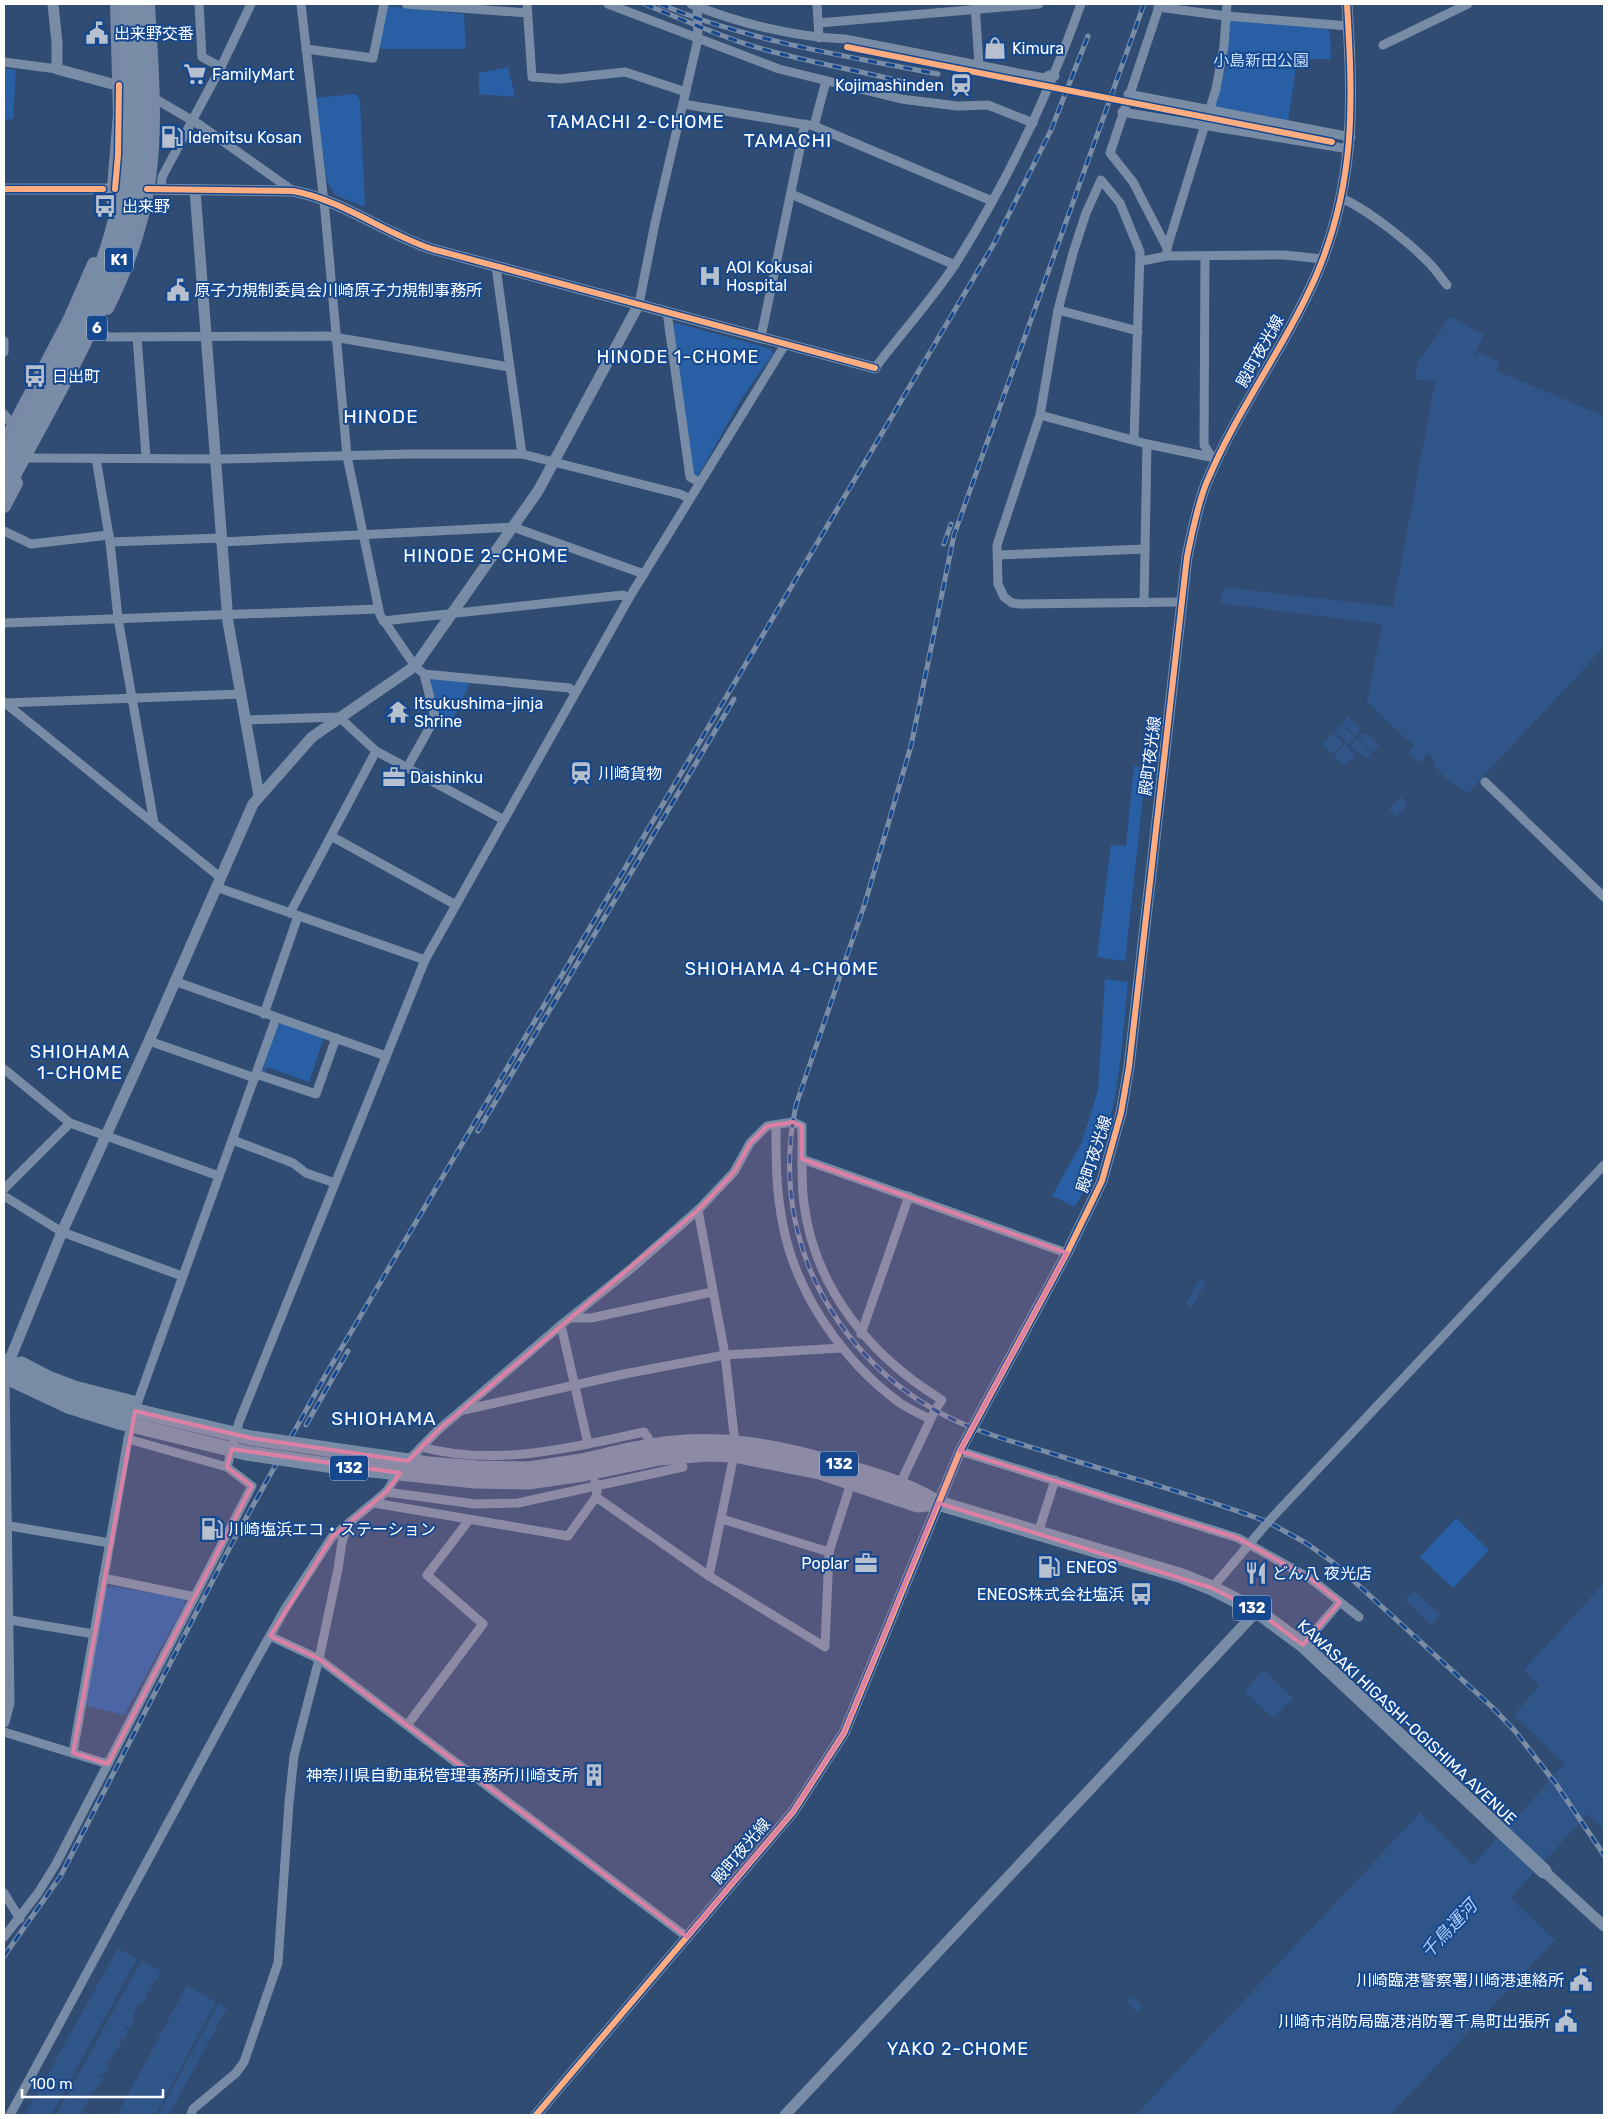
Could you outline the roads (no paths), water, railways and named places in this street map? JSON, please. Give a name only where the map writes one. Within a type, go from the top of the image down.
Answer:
[{"type":"highway","name":"K1","points":[[4,466],[86,306],[112,237],[122,196],[128,155],[127,4]]},
{"type":"highway","name":"K1","points":[[4,492],[91,324],[118,262],[127,233],[135,198],[140,156],[138,4]]},
{"type":"highway","name":"KAWASAKI HIGASHI-OGISHIMA AVENUE","points":[[5,1369],[68,1406],[127,1410],[246,1453],[334,1466],[474,1481],[528,1482],[591,1479],[660,1458],[708,1454],[735,1449],[780,1448],[900,1484],[922,1493],[938,1503],[1182,1576],[1212,1588],[1257,1611],[1304,1645],[1544,1871]]},
{"type":"highway","name":"KAWASAKI HIGASHI-OGISHIMA AVENUE","points":[[591,1479],[653,1445],[682,1442],[735,1449],[851,1483],[917,1505],[938,1503]]},
{"type":"main road","name":"6","points":[[4,445],[90,276],[102,242],[115,189],[118,155],[117,4]]},
{"type":"main road","name":"6","points":[[4,506],[96,330],[127,262],[154,189],[150,166],[152,97],[148,4]]},
{"type":"street","points":[[53,4],[57,43],[57,69]]},
{"type":"street","points":[[199,4],[202,57],[221,67]]},
{"type":"street","points":[[154,189],[162,178],[221,67],[251,4]]},
{"type":"street","points":[[301,4],[323,199],[347,456],[365,536],[378,609],[383,621],[415,666],[424,674],[435,718],[406,768]]},
{"type":"street","points":[[306,49],[373,58],[384,4]]},
{"type":"street","points":[[406,4],[528,8],[532,77],[560,78],[625,72],[686,92]]},
{"type":"street","points":[[608,4],[779,69],[901,99],[957,106],[988,105],[1032,123]]},
{"type":"street","points":[[817,4],[819,38]]},
{"type":"street","points":[[819,22],[975,6],[1039,4]]},
{"type":"street","points":[[4,189],[293,191],[323,199],[408,241],[496,267],[875,368],[955,264],[992,201],[1055,76],[1081,4]]},
{"type":"street","points":[[1167,252],[1207,124],[1221,66],[1227,4]]},
{"type":"street","name":"殿町夜光線","points":[[536,2115],[793,1812],[839,1740],[852,1716],[960,1451],[1067,1253],[1102,1181],[1122,1113],[1187,557],[1196,515],[1214,458],[1309,290],[1322,259],[1341,198],[1350,143],[1347,4]]},
{"type":"street","points":[[1383,45],[1468,4]]},
{"type":"street","points":[[4,1722],[8,1703],[5,1369],[102,1135],[149,1042],[174,981],[253,804],[305,743],[339,717],[415,666],[538,491],[639,304],[654,223],[698,39],[695,5],[765,27],[819,38],[845,39],[1044,78],[1049,75],[1055,76]]},
{"type":"street","points":[[1167,252],[1133,182],[1110,153],[1159,5],[1226,16],[1348,26]]},
{"type":"street","points":[[975,6],[978,65]]},
{"type":"street","points":[[4,62],[57,69],[119,85],[152,97],[192,120],[293,191]]},
{"type":"street","points":[[761,337],[791,194],[810,125],[826,81]]},
{"type":"street","points":[[1128,94],[1210,110],[1350,143]]},
{"type":"street","points":[[683,104],[810,125],[992,201]]},
{"type":"street","points":[[1122,112],[1350,143]]},
{"type":"street","points":[[1134,440],[1140,252],[1120,204],[1101,180],[1075,245],[1058,310],[1040,415],[1000,536],[998,584],[1004,597],[1012,602],[1181,602]]},
{"type":"street","points":[[195,190],[228,615],[259,796]]},
{"type":"street","points":[[791,194],[955,264]]},
{"type":"street","points":[[1341,198],[1358,205],[1410,247],[1430,264],[1447,285]]},
{"type":"street","points":[[1141,261],[1167,252],[1205,256],[1284,255],[1322,259]]},
{"type":"street","points":[[1205,256],[1204,446],[1214,458]]},
{"type":"street","points":[[496,267],[522,454]]},
{"type":"street","points":[[1058,310],[1138,331]]},
{"type":"street","points":[[667,312],[690,477],[699,482]]},
{"type":"street","points":[[96,330],[108,337],[336,337],[509,367]]},
{"type":"street","points":[[137,337],[146,457]]},
{"type":"street","points":[[4,341],[4,352]]},
{"type":"street","points":[[227,1467],[239,1422],[424,960],[629,598],[786,343]]},
{"type":"street","points":[[4,414],[14,426]]},
{"type":"street","points":[[1040,415],[1147,444],[1214,458]]},
{"type":"street","points":[[1144,603],[1147,444]]},
{"type":"street","points":[[4,459],[522,454],[554,464],[680,494],[689,498]]},
{"type":"street","points":[[96,458],[109,539],[118,618],[154,823]]},
{"type":"street","points":[[4,531],[31,544],[109,539],[221,540],[365,536],[513,527],[644,574]]},
{"type":"street","points":[[998,555],[1145,549]]},
{"type":"street","points":[[383,621],[623,595],[629,598]]},
{"type":"street","points":[[4,623],[378,609]]},
{"type":"street","points":[[424,674],[569,688],[575,692]]},
{"type":"street","points":[[4,703],[242,694]]},
{"type":"street","points":[[4,703],[154,823],[218,883],[294,914],[424,960]]},
{"type":"street","points":[[246,720],[339,717],[376,751],[504,820]]},
{"type":"street","points":[[264,1014],[294,914],[331,836],[376,751]]},
{"type":"street","points":[[1485,782],[1604,897]]},
{"type":"street","points":[[331,836],[456,905]]},
{"type":"street","points":[[174,981],[386,1056]]},
{"type":"street","points":[[72,1753],[128,1439],[127,1410],[182,1276],[276,1018]]},
{"type":"street","points":[[149,1042],[316,1094],[336,1038]]},
{"type":"street","points":[[4,1069],[70,1122],[219,1176]]},
{"type":"street","points":[[4,1189],[70,1122]]},
{"type":"street","points":[[10,2115],[270,1636],[321,1550],[332,1537],[386,1492],[403,1466],[421,1447],[561,1325],[633,1267],[698,1210],[734,1172],[750,1143],[767,1126],[793,1122],[802,1126],[804,1204],[814,1248],[833,1293],[861,1334],[894,1367],[942,1400],[930,1419],[900,1484]]},
{"type":"street","points":[[776,1126],[779,1203],[789,1249],[803,1284],[842,1348],[876,1384],[902,1404],[930,1419]]},
{"type":"street","points":[[233,1140],[293,1163],[306,1173],[335,1183]]},
{"type":"street","points":[[802,1158],[1067,1253]]},
{"type":"street","points":[[1212,1588],[1248,1545],[1604,1165]]},
{"type":"street","points":[[4,1196],[62,1232],[182,1276]]},
{"type":"street","points":[[861,1334],[909,1196]]},
{"type":"street","points":[[698,1210],[725,1355],[735,1449],[709,1576]]},
{"type":"street","points":[[570,1318],[591,1318],[712,1292]]},
{"type":"street","points":[[561,1325],[588,1444]]},
{"type":"street","points":[[461,1411],[725,1355],[842,1348]]},
{"type":"street","points":[[5,1369],[22,1361],[127,1410]]},
{"type":"street","points":[[421,1447],[458,1454],[521,1455],[556,1452],[644,1432],[653,1445]]},
{"type":"street","points":[[4,1937],[20,1919],[56,1864],[252,1486],[227,1467],[128,1439]]},
{"type":"street","points":[[960,1451],[1238,1538],[1311,1579],[1359,1617]]},
{"type":"street","points":[[386,1492],[475,1504],[518,1503],[683,1467]]},
{"type":"street","points":[[374,1503],[568,1536],[591,1479],[709,1576],[825,1647],[828,1552],[851,1483]]},
{"type":"street","points":[[1038,1533],[1054,1480]]},
{"type":"street","points":[[722,1519],[828,1552]]},
{"type":"street","points":[[408,1724],[483,1624],[427,1575],[469,1520]]},
{"type":"street","points":[[191,2115],[193,2109],[236,2073],[244,2062],[278,1963],[288,1803],[294,1756],[319,1659],[342,1542],[348,1524]]},
{"type":"street","points":[[5,1525],[110,1543]]},
{"type":"street","points":[[103,1578],[195,1597]]},
{"type":"street","points":[[1304,1645],[1340,1602]]},
{"type":"street","points":[[785,2115],[1257,1611]]},
{"type":"street","points":[[6,1619],[94,1634]]},
{"type":"street","points":[[270,1636],[319,1659],[408,1724],[687,1937]]},
{"type":"street","points":[[4,1732],[108,1764]]},
{"type":"street","name":"KAWASAKI HIGASHI-OGISHIMA AVENUE","points":[[1544,1871],[1604,1926]]},
{"type":"street","points":[[4,1894],[20,1919]]},
{"type":"water","points":[[1450,317],[1484,335],[1474,355],[1476,356],[1478,352],[1500,363],[1497,371],[1604,416],[1604,647],[1468,793],[1442,774],[1428,753],[1419,763],[1408,753],[1414,746],[1367,702],[1382,624],[1220,603],[1224,587],[1393,607],[1435,381],[1416,380],[1417,363]]},
{"type":"water","points":[[1348,717],[1360,728],[1356,736],[1342,723]]},
{"type":"water","points":[[1341,725],[1355,737],[1349,744],[1335,731]]},
{"type":"water","points":[[1333,733],[1343,743],[1332,754],[1322,745]]},
{"type":"water","points":[[1366,733],[1379,745],[1373,752],[1358,738],[1361,734],[1364,736]]},
{"type":"water","points":[[1357,739],[1371,753],[1366,759],[1351,745]]},
{"type":"water","points":[[1345,744],[1355,755],[1344,766],[1334,756]]},
{"type":"water","points":[[1401,797],[1408,804],[1396,816],[1389,809]]},
{"type":"water","points":[[1200,1279],[1206,1282],[1192,1307],[1186,1304]]},
{"type":"water","name":"千鳥運河","points":[[1604,1583],[1604,1829],[1588,1814],[1510,1898],[1555,1940],[1390,2115],[1136,2115],[1420,1813],[1473,1865],[1565,1764],[1514,1715],[1539,1686],[1524,1670]]},
{"type":"water","points":[[1414,1591],[1441,1615],[1431,1625],[1405,1600]]},
{"type":"water","points":[[1264,1670],[1293,1698],[1275,1716],[1271,1716],[1244,1691]]},
{"type":"water","points":[[118,1948],[137,1959],[51,2115],[25,2115]]},
{"type":"water","points":[[141,1961],[161,1971],[156,1981],[152,1979],[151,1981],[154,1983],[149,1993],[145,1993],[147,1995],[142,2004],[139,2003],[132,2017],[135,2019],[130,2028],[127,2026],[125,2028],[129,2031],[124,2040],[120,2039],[122,2042],[106,2064],[110,2066],[104,2075],[99,2075],[103,2078],[98,2087],[94,2086],[96,2089],[81,2111],[84,2113],[83,2115],[56,2115]]},
{"type":"water","points":[[187,1985],[216,2002],[155,2115],[117,2115]]},
{"type":"water","points":[[1131,1996],[1143,2007],[1137,2012],[1126,2001]]},
{"type":"water","points":[[219,2003],[227,2008],[169,2115],[158,2115]]},
{"type":"railway","points":[[645,4],[752,46],[916,85]]},
{"type":"railway","points":[[660,4],[693,17],[762,38],[832,54],[938,74]]},
{"type":"railway","points":[[1144,4],[954,535],[911,746],[865,903],[796,1105],[792,1126],[790,1169],[793,1211],[798,1232],[811,1272],[839,1322],[876,1366],[921,1402],[946,1416],[996,1436],[1193,1496],[1268,1522],[1306,1543],[1334,1563],[1491,1706],[1515,1731],[1556,1784],[1604,1855]]},
{"type":"railway","points":[[4,1956],[60,1877],[230,1547],[325,1376],[995,242],[1051,130],[1088,36]]},
{"type":"railway","points":[[944,544],[951,524]]},
{"type":"railway","points":[[478,1131],[734,699]]},
{"type":"railway","points":[[306,1425],[348,1351]]},
{"type":"place","name":"出来野交番","points":[[97,33]]},
{"type":"place","name":"Kimura","points":[[995,48]]},
{"type":"place","name":"FamilyMart","points":[[195,74]]},
{"type":"place","name":"Kojimashinden","points":[[961,85]]},
{"type":"place","name":"Idemitsu Kosan","points":[[172,137]]},
{"type":"place","name":"出来野","points":[[105,206]]},
{"type":"place","name":"AOI Kokusai Hospital","points":[[710,276]]},
{"type":"place","name":"原子力規制委員会川崎原子力規制事務所","points":[[178,290]]},
{"type":"place","name":"日出町","points":[[35,376]]},
{"type":"place","name":"Itsukushima-jinja Shrine","points":[[398,712]]},
{"type":"place","name":"川崎貨物","points":[[581,773]]},
{"type":"place","name":"Daishinku","points":[[394,777]]},
{"type":"place","name":"川崎塩浜エコ・ステーション","points":[[212,1529]]},
{"type":"place","name":"Poplar","points":[[866,1563]]},
{"type":"place","name":"ENEOS","points":[[1049,1567]]},
{"type":"place","name":"どん八 夜光店","points":[[1256,1573]]},
{"type":"place","name":"ENEOS株式会社塩浜","points":[[1141,1594]]},
{"type":"place","name":"神奈川県自動車税管理事務所川崎支所","points":[[594,1775]]},
{"type":"place","name":"川崎臨港警察署川崎港連絡所","points":[[1581,1980]]},
{"type":"place","name":"川崎市消防局臨港消防署千鳥町出張所","points":[[1566,2021]]},
{"type":"district","name":"TAMACHI 2-CHOME","points":[[636,122]]},
{"type":"district","name":"TAMACHI","points":[[788,140]]},
{"type":"district","name":"HINODE 1-CHOME","points":[[678,357]]},
{"type":"district","name":"HINODE","points":[[381,416]]},
{"type":"district","name":"HINODE 2-CHOME","points":[[486,556]]},
{"type":"district","name":"SHIOHAMA 4-CHOME","points":[[782,969]]},
{"type":"district","name":"SHIOHAMA 1-CHOME","points":[[80,1062]]},
{"type":"district","name":"SHIOHAMA","points":[[384,1418]]},
{"type":"district","name":"YAKO 2-CHOME","points":[[958,2049]]},
{"type":"park label","name":"小島新田公園","points":[[1261,60]]}]
